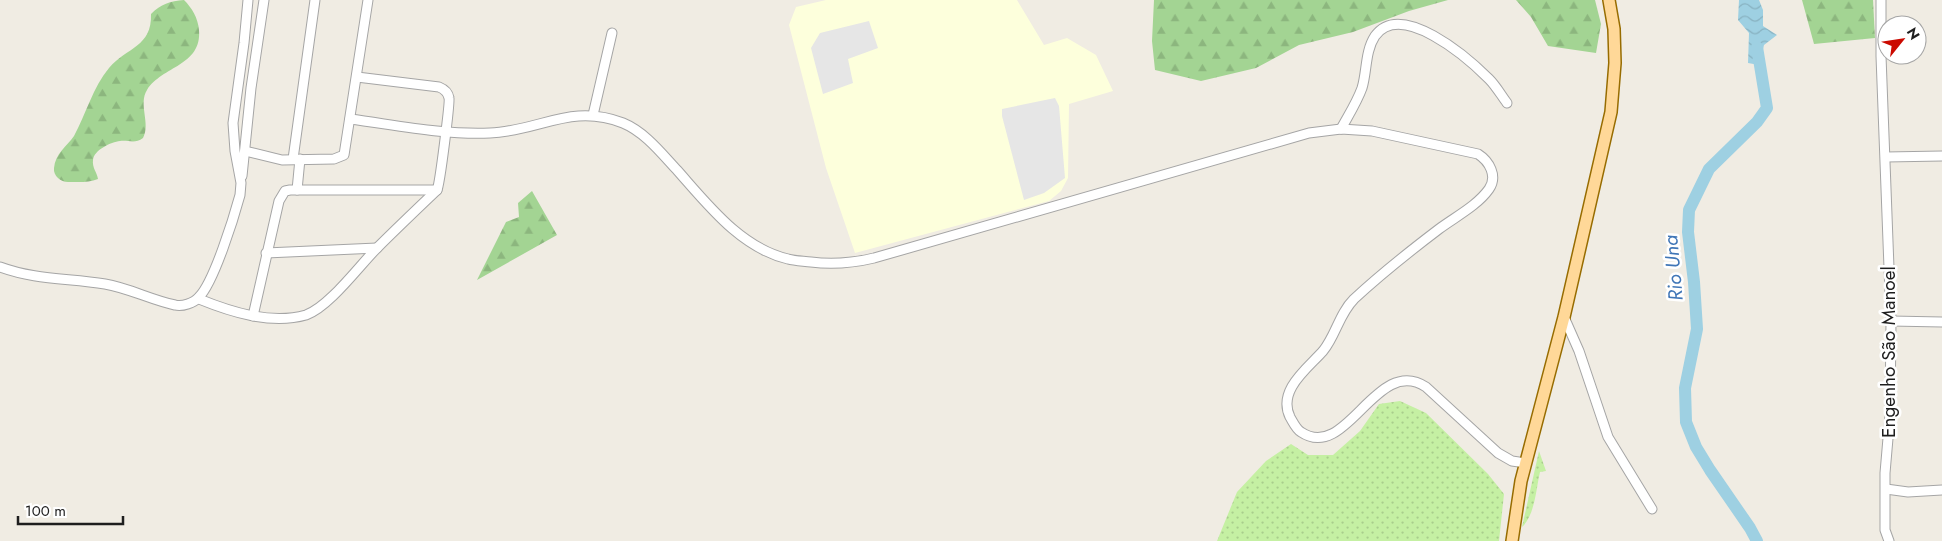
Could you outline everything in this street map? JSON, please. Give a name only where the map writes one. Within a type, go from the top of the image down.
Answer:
[{"type":"main road","points":[[1512,541],[1521,481],[1564,316],[1611,112],[1615,62],[1614,29],[1609,0]]},
{"type":"street","points":[[241,183],[234,151],[233,123],[248,0]]},
{"type":"street","points":[[0,267],[31,276],[105,284],[128,289],[176,306],[198,299],[213,274],[236,212],[240,195],[251,88],[264,0]]},
{"type":"street","points":[[297,190],[296,159],[315,0]]},
{"type":"street","points":[[245,151],[275,159],[341,158],[345,152],[368,0]]},
{"type":"street","name":"Engenho São Manoel","points":[[1881,0],[1881,56],[1891,321],[1890,415],[1885,473],[1885,530],[1888,541]]},
{"type":"street","points":[[1341,129],[1362,88],[1372,41],[1380,30],[1391,23],[1410,23],[1435,36],[1475,66],[1490,80],[1507,103]]},
{"type":"street","points":[[593,116],[612,33]]},
{"type":"street","points":[[198,299],[222,308],[253,316],[283,318],[298,316],[317,309],[437,190],[440,181],[450,101],[449,96],[444,89],[357,77]]},
{"type":"street","points":[[350,119],[445,131],[492,133],[515,130],[568,116],[593,116],[625,124],[657,148],[716,213],[743,237],[763,250],[788,259],[825,264],[857,262],[874,258],[1309,133],[1341,129],[1388,133],[1478,154],[1486,159],[1491,168],[1492,182],[1490,188],[1483,196],[1394,264],[1343,311],[1325,349],[1292,385],[1288,395],[1288,413],[1294,425],[1301,432],[1313,437],[1324,437],[1333,434],[1392,384],[1403,379],[1417,381],[1498,453],[1512,461],[1526,463]]},
{"type":"street","points":[[1886,157],[1942,156]]},
{"type":"street","points":[[253,316],[266,253],[281,195],[285,191],[437,190]]},
{"type":"street","points":[[266,253],[377,248]]},
{"type":"street","points":[[1564,316],[1579,351],[1608,437],[1652,509]]},
{"type":"street","points":[[1891,321],[1942,322]]},
{"type":"street","points":[[1886,489],[1908,492],[1942,490]]},
{"type":"shaded area","points":[[826,0],[1017,0],[1044,45],[1067,38],[1096,55],[1113,91],[1069,104],[1068,178],[1061,191],[1049,201],[855,253],[826,168],[789,25],[796,7]]},
{"type":"shaded area","points":[[869,21],[878,48],[848,59],[853,83],[823,94],[811,48],[820,33]]},
{"type":"shaded area","points":[[1055,98],[1059,106],[1065,178],[1044,193],[1024,200],[1002,116],[1002,109]]},
{"type":"green space","points":[[184,0],[196,17],[199,30],[198,42],[188,58],[154,82],[147,90],[144,101],[146,127],[143,138],[135,141],[116,142],[96,153],[93,165],[98,179],[80,182],[60,180],[54,171],[57,158],[74,136],[103,75],[116,61],[143,40],[150,25],[151,14],[166,4]]},
{"type":"green space","points":[[1154,0],[1448,0],[1409,11],[1353,32],[1299,45],[1256,68],[1201,81],[1155,70],[1152,41]]},
{"type":"green space","points":[[1516,0],[1595,0],[1601,24],[1596,53],[1548,46],[1531,17]]},
{"type":"green space","points":[[1802,0],[1873,0],[1875,38],[1814,44]]},
{"type":"green space","points":[[532,191],[557,235],[477,280],[506,222],[519,217],[518,203]]},
{"type":"green space","points":[[1400,401],[1426,413],[1488,474],[1504,494],[1499,541],[1217,541],[1237,492],[1266,461],[1291,444],[1308,455],[1333,455],[1360,431],[1379,404]]},
{"type":"green space","points":[[1539,451],[1546,471],[1540,472],[1530,516],[1522,527]]},
{"type":"water","points":[[1739,0],[1759,0],[1763,10],[1763,26],[1777,35],[1764,45],[1759,65],[1748,63],[1749,33],[1738,20]]},
{"type":"waterway","name":"Rio Una","points":[[1757,47],[1767,108],[1757,122],[1709,169],[1689,210],[1688,232],[1697,329],[1685,388],[1686,422],[1696,447],[1757,541]]}]
